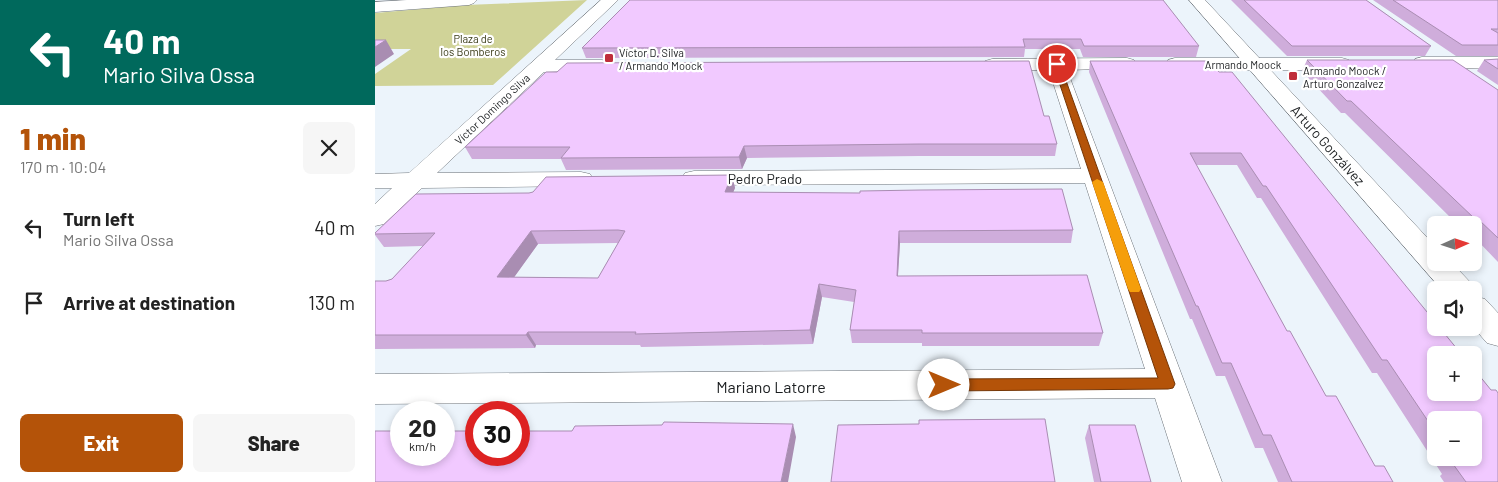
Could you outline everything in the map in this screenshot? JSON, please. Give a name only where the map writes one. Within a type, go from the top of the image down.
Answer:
[{"type":"street","points":[[375,7],[469,0]]},
{"type":"street","name":"Víctor Domingo Silva","points":[[375,218],[609,0]]},
{"type":"street","name":"Arturo Gonzálvez","points":[[1197,0],[1451,281]]},
{"type":"street","points":[[1423,44],[1475,80]]},
{"type":"street","points":[[1405,63],[1498,63]]},
{"type":"street","points":[[1057,64],[1202,482]]},
{"type":"street","points":[[973,65],[1143,64]]},
{"type":"street","name":"Armando Moock","points":[[1162,64],[1357,64]]},
{"type":"street","points":[[538,66],[617,66]]},
{"type":"street","name":"Pedro Prado","points":[[669,179],[1095,176]]},
{"type":"street","points":[[375,181],[599,179]]},
{"type":"street","points":[[1482,316],[1498,334]]},
{"type":"street","name":"Mariano Latorre","points":[[375,389],[1168,384]]},
{"type":"green space","name":"Plaza de los Bomberos","points":[[587,0],[493,85],[375,86],[375,74],[411,49],[375,49],[375,13],[466,5]]},
{"type":"building","points":[[630,0],[1163,0],[1199,46],[1084,46],[1081,39],[1023,39],[1025,47],[582,48]]},
{"type":"building","points":[[1244,0],[1366,0],[1431,46],[1292,46]]},
{"type":"building","points":[[1393,0],[1498,0],[1498,29],[1491,29],[1498,33],[1498,45],[1462,45]]},
{"type":"building","points":[[375,40],[386,40],[375,47]]},
{"type":"building","points":[[1498,59],[1498,69],[1484,60]]},
{"type":"building","points":[[1307,60],[1453,60],[1498,90],[1498,238],[1483,224],[1483,216],[1472,216],[1351,101],[1347,101]]},
{"type":"building","points":[[1029,61],[1044,116],[1049,116],[1057,144],[744,146],[739,157],[561,158],[570,147],[465,147],[546,72],[557,72],[567,63]]},
{"type":"building","points":[[1090,61],[1210,61],[1219,72],[1232,72],[1427,312],[1427,336],[1447,336],[1455,346],[1427,346],[1427,401],[1482,401],[1482,379],[1491,390],[1496,390],[1498,393],[1498,482],[1466,482],[1454,466],[1482,466],[1482,411],[1427,411],[1427,420],[1387,360],[1382,360],[1266,186],[1263,186],[1241,153],[1190,153],[1287,331],[1290,331],[1326,396],[1336,396],[1375,466],[1384,466],[1393,482],[1292,482],[1271,435],[1263,435],[1231,363],[1222,363],[1198,306],[1196,306]]},
{"type":"building","points":[[732,175],[725,192],[860,193],[860,191],[1062,189],[1073,230],[899,231],[897,276],[1087,275],[1103,333],[922,333],[922,330],[850,330],[856,290],[819,284],[810,330],[635,334],[636,332],[528,332],[526,335],[375,335],[375,281],[392,279],[435,233],[375,234],[416,194],[529,193],[533,192],[546,177]],"holes":[[[531,231],[625,231],[598,278],[497,277]]]},
{"type":"building","points":[[1045,419],[1055,482],[831,482],[838,425],[919,424],[919,420]]},
{"type":"building","points":[[664,422],[793,424],[781,482],[375,482],[375,431],[390,431],[390,466],[455,466],[455,431],[465,431],[465,466],[530,466],[530,431],[572,431],[575,426],[662,425]]},
{"type":"building","points":[[1089,425],[1135,425],[1151,482],[1101,482]]},
{"type":"slow traffic","points":[[1097,182],[1134,289]]},
{"type":"place","name":"Víctor D. Silva / Armando Moock","points":[[609,58]]},
{"type":"place","name":"Armando Moock / Arturo Gonzalvez","points":[[1293,76]]},
{"type":"route","points":[[944,385],[1168,384],[1057,64]]}]
